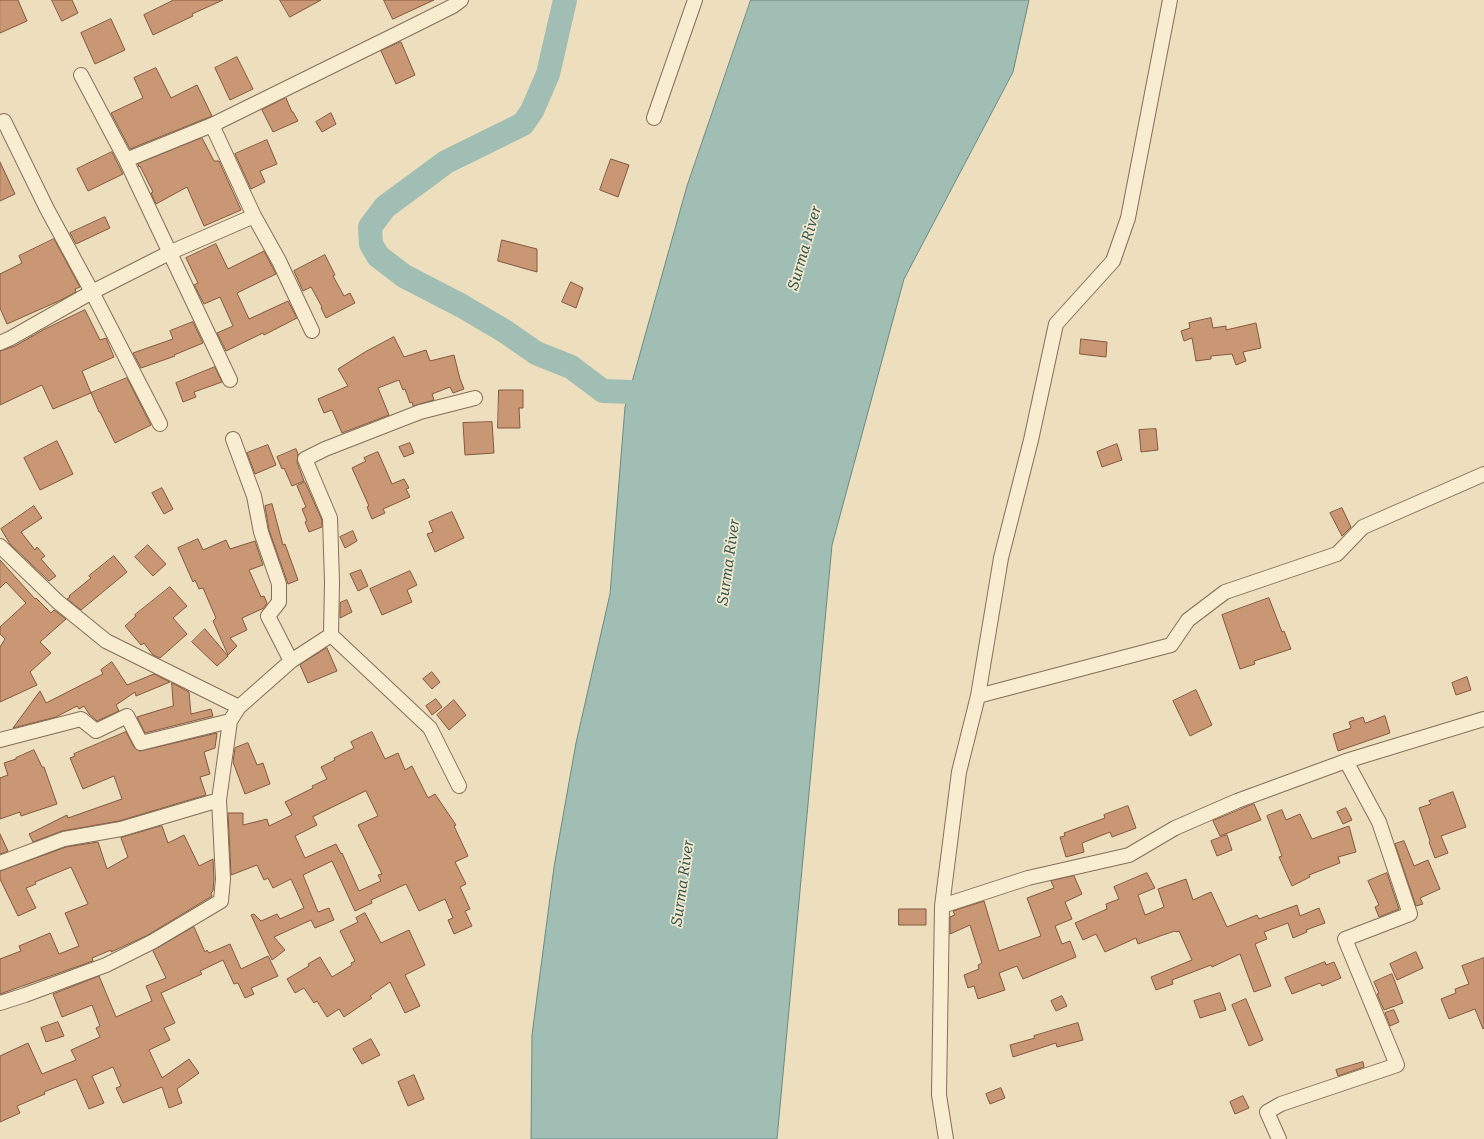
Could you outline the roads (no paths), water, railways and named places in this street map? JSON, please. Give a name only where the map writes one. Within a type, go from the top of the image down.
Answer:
[{"type":"street","points":[[126,160],[212,125],[432,17],[461,0]]},
{"type":"street","points":[[654,118],[695,0]]},
{"type":"street","points":[[946,1139],[939,1095],[942,906],[959,772],[978,696],[1001,558],[1031,440],[1056,324],[1113,261],[1128,218],[1170,0]]},
{"type":"street","points":[[81,75],[126,160],[171,252],[230,380]]},
{"type":"street","points":[[4,121],[47,209],[92,292],[160,424]]},
{"type":"street","points":[[212,125],[254,216],[279,261],[312,331]]},
{"type":"street","points":[[0,344],[92,292],[171,252],[254,216]]},
{"type":"street","points":[[459,786],[430,728],[331,635],[332,582],[330,518],[305,459],[325,449],[420,412],[475,398]]},
{"type":"street","points":[[232,439],[254,496],[261,532],[280,584],[279,602],[268,616],[291,661]]},
{"type":"street","points":[[978,696],[1171,645],[1188,620],[1224,592],[1337,554],[1363,527],[1484,474]]},
{"type":"street","points":[[0,546],[58,602],[106,641],[238,707]]},
{"type":"street","points":[[0,1003],[106,965],[152,942],[221,901],[223,879],[219,800],[230,721],[238,707],[291,661],[331,635]]},
{"type":"street","points":[[0,740],[81,719],[96,731],[127,716],[141,743],[230,721]]},
{"type":"street","points":[[942,906],[1028,878],[1129,855],[1175,828],[1237,801],[1346,761],[1484,719]]},
{"type":"street","points":[[1279,1139],[1266,1112],[1281,1104],[1397,1065],[1345,939],[1410,914],[1378,822],[1346,761]]},
{"type":"street","points":[[0,863],[64,839],[120,829],[219,800]]},
{"type":"water","name":"Surma River","points":[[751,0],[1029,0],[1013,72],[904,279],[832,545],[777,1139],[531,1139],[532,1035],[554,867],[576,743],[610,594],[625,407],[687,186]]},
{"type":"waterway","points":[[565,0],[548,74],[532,111],[523,124],[446,162],[385,207],[370,227],[371,244],[378,256],[404,276],[462,306],[506,332],[536,353],[571,367],[603,391],[661,393]]}]
